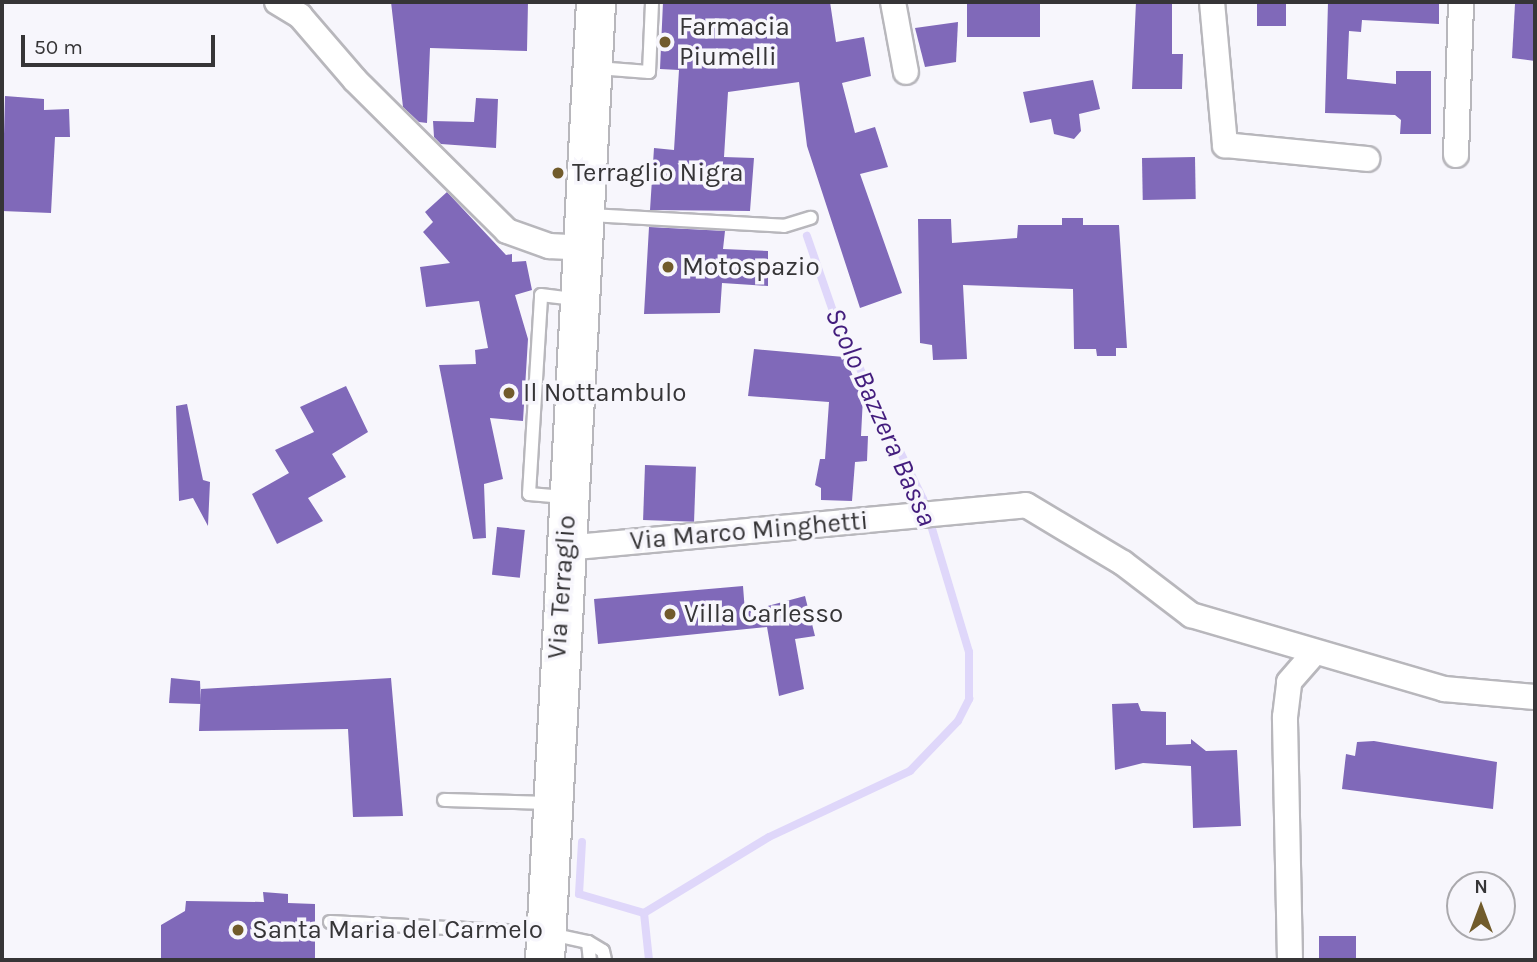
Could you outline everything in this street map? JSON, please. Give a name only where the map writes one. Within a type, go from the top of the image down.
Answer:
[{"type":"main road","name":"Via Terraglio","points":[[546,946],[596,2]]},
{"type":"street","points":[[277,2],[300,16],[355,80],[507,231],[549,246],[585,231]]},
{"type":"street","points":[[893,2],[906,72]]},
{"type":"street","points":[[1212,2],[1225,145],[1367,159]]},
{"type":"street","points":[[1457,155],[1461,2]]},
{"type":"street","name":"Via Marco Minghetti","points":[[565,548],[1026,505],[1123,563],[1191,615],[1314,653],[1444,688],[1535,697]]},
{"type":"street","points":[[1290,960],[1285,717],[1289,682],[1314,653]]},
{"type":"lane","points":[[592,67],[649,72],[652,2]]},
{"type":"lane","points":[[585,231],[784,226],[811,219]]},
{"type":"lane","points":[[443,800],[552,803]]},
{"type":"lane","points":[[330,922],[546,946],[588,942],[603,951],[605,960]]},
{"type":"lane","points":[[588,942],[590,960]]},
{"type":"building","points":[[391,2],[528,2],[527,51],[430,48],[427,123],[419,122],[403,107]]},
{"type":"building","points":[[663,2],[830,2],[836,42],[864,37],[871,76],[842,83],[855,133],[875,127],[888,167],[860,174],[902,293],[860,308],[807,146],[799,82],[728,92],[724,157],[754,158],[750,211],[650,210],[654,148],[674,150],[679,70],[660,69]]},
{"type":"building","points":[[967,2],[1040,2],[1040,37],[967,37]]},
{"type":"building","points":[[1136,2],[1172,2],[1172,54],[1183,54],[1182,89],[1132,89]]},
{"type":"building","points":[[1257,2],[1286,2],[1286,26],[1257,26]]},
{"type":"building","points":[[1328,2],[1439,2],[1439,24],[1362,20],[1361,32],[1349,31],[1347,79],[1396,84],[1396,71],[1431,71],[1431,134],[1400,134],[1401,120],[1395,115],[1325,113]]},
{"type":"building","points":[[1515,4],[1535,4],[1535,61],[1512,58]]},
{"type":"building","points":[[958,22],[956,62],[925,67],[915,28]]},
{"type":"building","points":[[1093,80],[1100,109],[1079,114],[1081,131],[1074,139],[1054,134],[1051,119],[1030,123],[1023,92]]},
{"type":"building","points":[[5,96],[44,99],[44,110],[69,109],[70,137],[55,137],[51,213],[2,211]]},
{"type":"building","points":[[476,98],[498,99],[496,148],[441,144],[434,137],[433,121],[474,122]]},
{"type":"building","points":[[1195,157],[1196,199],[1143,200],[1142,158]]},
{"type":"building","points":[[447,192],[506,255],[512,254],[512,262],[526,261],[532,290],[515,295],[528,339],[523,421],[490,418],[503,479],[484,484],[486,538],[473,539],[439,365],[476,364],[475,350],[488,348],[479,301],[426,307],[420,267],[450,263],[423,232],[433,222],[425,212]]},
{"type":"building","points":[[1062,218],[1083,218],[1083,225],[1119,225],[1127,348],[1116,348],[1116,356],[1097,356],[1096,349],[1074,349],[1073,289],[963,285],[967,359],[933,360],[932,345],[920,343],[918,219],[951,219],[952,243],[1017,238],[1018,225],[1062,225]]},
{"type":"building","points":[[649,227],[725,231],[723,249],[768,251],[768,286],[722,283],[720,313],[644,314]]},
{"type":"building","points":[[754,349],[844,357],[863,397],[861,436],[868,436],[867,461],[855,462],[852,501],[821,500],[821,488],[815,485],[820,459],[825,459],[829,402],[748,396]]},
{"type":"building","points":[[346,386],[368,432],[332,454],[346,477],[308,498],[323,521],[277,544],[252,494],[289,473],[275,450],[314,432],[300,407]]},
{"type":"building","points":[[187,404],[203,480],[210,482],[208,526],[193,498],[179,501],[176,406]]},
{"type":"building","points":[[645,465],[696,467],[694,522],[643,520]]},
{"type":"building","points":[[497,527],[525,530],[520,578],[492,575]]},
{"type":"building","name":"Villa Carlesso","points":[[743,586],[745,612],[805,596],[815,636],[795,639],[804,689],[779,696],[767,627],[598,644],[594,599]]},
{"type":"building","points":[[171,678],[200,681],[201,704],[169,703]]},
{"type":"building","points":[[391,678],[403,816],[353,817],[348,729],[199,731],[201,689]]},
{"type":"building","points":[[1138,703],[1141,711],[1166,712],[1166,745],[1191,744],[1191,739],[1206,751],[1237,750],[1241,826],[1193,828],[1191,766],[1143,763],[1115,770],[1112,704]]},
{"type":"building","points":[[1374,741],[1497,762],[1493,809],[1342,789],[1346,754],[1355,756],[1357,742]]},
{"type":"building","name":"Santa Maria del Carmelo","points":[[263,892],[288,894],[288,903],[315,904],[315,960],[161,960],[161,925],[185,911],[186,901],[264,902]]},
{"type":"building","points":[[1319,936],[1356,936],[1356,960],[1319,960]]},
{"type":"waterway","name":"Scolo Bazzera Bassa","points":[[649,960],[644,913],[769,837],[910,771],[958,721],[969,699],[969,652],[923,499],[835,317],[807,236]]},
{"type":"waterway","points":[[582,842],[579,894],[644,913]]},
{"type":"place","name":"Farmacia Piumelli","points":[[665,42]]},
{"type":"place","name":"Terraglio Nigra","points":[[558,173]]},
{"type":"place","name":"Motospazio","points":[[668,267]]},
{"type":"place","name":"Il Nottambulo","points":[[509,393]]},
{"type":"place","name":"Villa Carlesso","points":[[670,614]]},
{"type":"place","name":"Santa Maria del Carmelo","points":[[238,930]]}]
